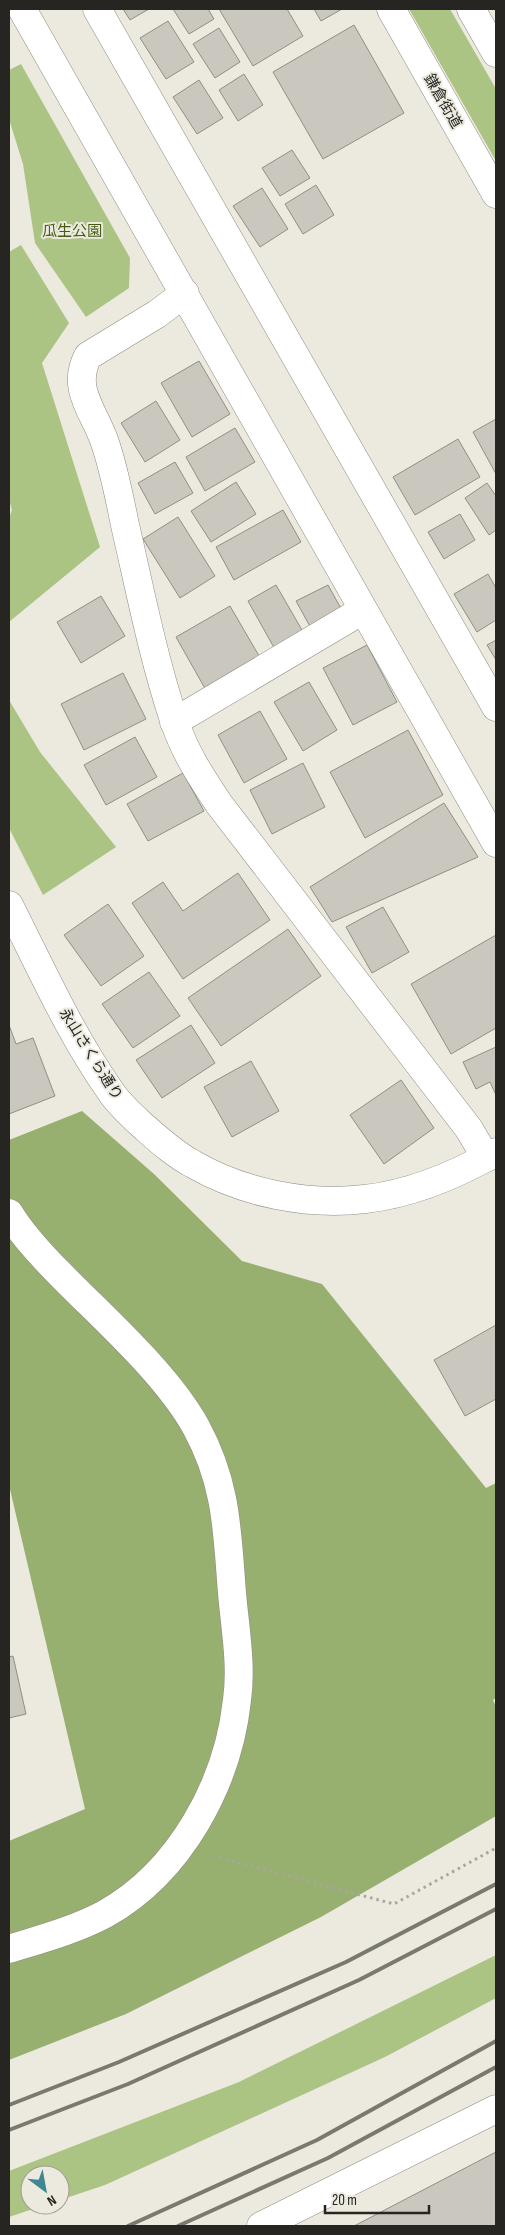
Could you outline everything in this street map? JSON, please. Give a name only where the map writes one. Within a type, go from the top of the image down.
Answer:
[{"type":"street","points":[[22,9],[496,843]]},
{"type":"street","points":[[97,9],[496,707]]},
{"type":"street","name":"鎌倉街道","points":[[390,9],[496,194]]},
{"type":"street","points":[[471,9],[496,53]]},
{"type":"street","points":[[185,293],[157,314],[88,356],[82,367],[80,379],[112,462],[148,627],[174,722],[191,761],[218,804],[493,1162]]},
{"type":"street","points":[[174,722],[363,610]]},
{"type":"street","name":"永山さくら通り","points":[[9,906],[75,1035],[112,1093],[161,1142],[193,1164],[227,1180],[256,1189],[293,1198],[328,1202],[398,1194],[493,1162]]},
{"type":"street","points":[[9,1214],[34,1247],[143,1359],[180,1402],[196,1427],[216,1468],[221,1487],[238,1655],[238,1698],[224,1762],[211,1792],[181,1847],[156,1876],[135,1894],[106,1913],[78,1927],[9,1949]]},
{"type":"street","points":[[261,2226],[496,2108]]},
{"type":"path","points":[[181,1847],[394,1904],[496,1848]]},
{"type":"green space","points":[[409,9],[450,9],[496,89],[496,161]]},
{"type":"green space","name":"瓜生公園","points":[[21,64],[130,258],[129,288],[86,317],[35,243],[23,164],[9,119],[9,70]]},
{"type":"green space","points":[[21,245],[69,323],[42,363],[100,547],[9,622],[9,518],[12,510],[9,500],[9,252]]},
{"type":"green space","points":[[9,700],[40,752],[116,847],[43,895],[9,828]]},
{"type":"green space","points":[[82,1111],[154,1174],[242,1261],[322,1284],[486,1488],[496,1483],[496,1698],[493,1700],[496,1707],[496,1816],[321,1917],[126,2014],[9,2060],[9,1841],[85,1809],[9,1485],[9,1140]]},
{"type":"green space","points":[[496,1955],[496,1998],[385,2057],[105,2185],[70,2197],[70,2165],[25,2165],[239,2082]]},
{"type":"green space","points":[[20,2167],[20,2213],[9,2217],[9,2171]]},
{"type":"building","points":[[123,9],[149,9],[130,20]]},
{"type":"building","points":[[173,9],[208,9],[214,19],[189,34]]},
{"type":"building","points":[[219,9],[287,9],[303,36],[253,66]]},
{"type":"building","points":[[314,9],[342,9],[321,21]]},
{"type":"building","points":[[168,21],[194,62],[166,79],[140,38]]},
{"type":"building","points":[[354,25],[404,113],[323,159],[273,72]]},
{"type":"building","points":[[219,28],[240,62],[215,78],[193,44]]},
{"type":"building","points":[[244,74],[263,105],[238,121],[219,90]]},
{"type":"building","points":[[199,80],[223,118],[197,134],[173,97]]},
{"type":"building","points":[[292,150],[310,178],[280,196],[262,168]]},
{"type":"building","points":[[316,185],[334,215],[303,234],[285,204]]},
{"type":"building","points":[[262,188],[288,229],[260,247],[233,206]]},
{"type":"building","points":[[199,361],[230,414],[192,437],[161,383]]},
{"type":"building","points":[[156,401],[180,440],[145,462],[121,423]]},
{"type":"building","points":[[496,419],[496,474],[473,432]]},
{"type":"building","points":[[235,428],[255,462],[205,491],[186,457]]},
{"type":"building","points":[[458,439],[480,477],[415,515],[393,477]]},
{"type":"building","points":[[175,462],[193,493],[155,514],[138,483]]},
{"type":"building","points":[[236,482],[256,514],[211,542],[191,511]]},
{"type":"building","points":[[487,483],[496,496],[496,530],[489,535],[465,498]]},
{"type":"building","points":[[283,510],[301,542],[234,580],[216,547]]},
{"type":"building","points":[[460,514],[475,540],[444,559],[428,532]]},
{"type":"building","points":[[178,517],[215,576],[180,598],[143,539]]},
{"type":"building","points":[[488,574],[496,588],[496,620],[477,632],[454,594]]},
{"type":"building","points":[[276,585],[306,637],[277,653],[248,601]]},
{"type":"building","points":[[328,585],[343,612],[312,630],[296,601]]},
{"type":"building","points":[[101,596],[125,636],[81,663],[57,622]]},
{"type":"building","points":[[230,606],[262,661],[207,692],[176,637]]},
{"type":"building","points":[[496,640],[496,660],[487,645]]},
{"type":"building","points":[[367,645],[397,702],[353,725],[323,668]]},
{"type":"building","points":[[123,673],[146,719],[84,750],[61,704]]},
{"type":"building","points":[[309,682],[337,730],[303,751],[274,702]]},
{"type":"building","points":[[260,711],[287,759],[244,783],[218,735]]},
{"type":"building","points":[[408,730],[443,795],[365,838],[330,772]]},
{"type":"building","points":[[135,737],[157,777],[106,805],[84,765]]},
{"type":"building","points":[[303,763],[325,807],[272,834],[250,790]]},
{"type":"building","points":[[183,773],[204,811],[148,841],[127,804]]},
{"type":"building","points":[[444,803],[478,857],[332,922],[310,887]]},
{"type":"building","points":[[238,873],[270,920],[183,979],[132,903],[163,882],[183,911]]},
{"type":"building","points":[[108,904],[144,956],[101,986],[64,935]]},
{"type":"building","points":[[383,907],[409,952],[372,973],[346,927]]},
{"type":"building","points":[[288,929],[321,976],[221,1046],[188,998]]},
{"type":"building","points":[[496,935],[496,1028],[451,1054],[411,984]]},
{"type":"building","points":[[149,972],[180,1016],[133,1048],[102,1004]]},
{"type":"building","points":[[9,1025],[16,1044],[33,1038],[55,1096],[9,1114]]},
{"type":"building","points":[[191,1025],[215,1063],[162,1098],[136,1060]]},
{"type":"building","points":[[496,1047],[496,1095],[490,1082],[476,1089],[463,1062]]},
{"type":"building","points":[[251,1061],[279,1111],[232,1137],[204,1087]]},
{"type":"building","points":[[401,1080],[434,1128],[384,1164],[350,1115]]},
{"type":"building","points":[[496,1325],[496,1399],[465,1416],[434,1360]]},
{"type":"building","points":[[13,1656],[26,1714],[9,1718],[9,1657]]},
{"type":"building","points":[[496,2152],[496,2225],[354,2226]]},
{"type":"railway","points":[[9,2105],[119,2062],[346,1962],[496,1884]]},
{"type":"railway","points":[[9,2130],[128,2084],[359,1980],[496,1909]]},
{"type":"railway","points":[[128,2226],[317,2140],[496,2041]]},
{"type":"railway","points":[[178,2226],[328,2158],[496,2067]]}]
